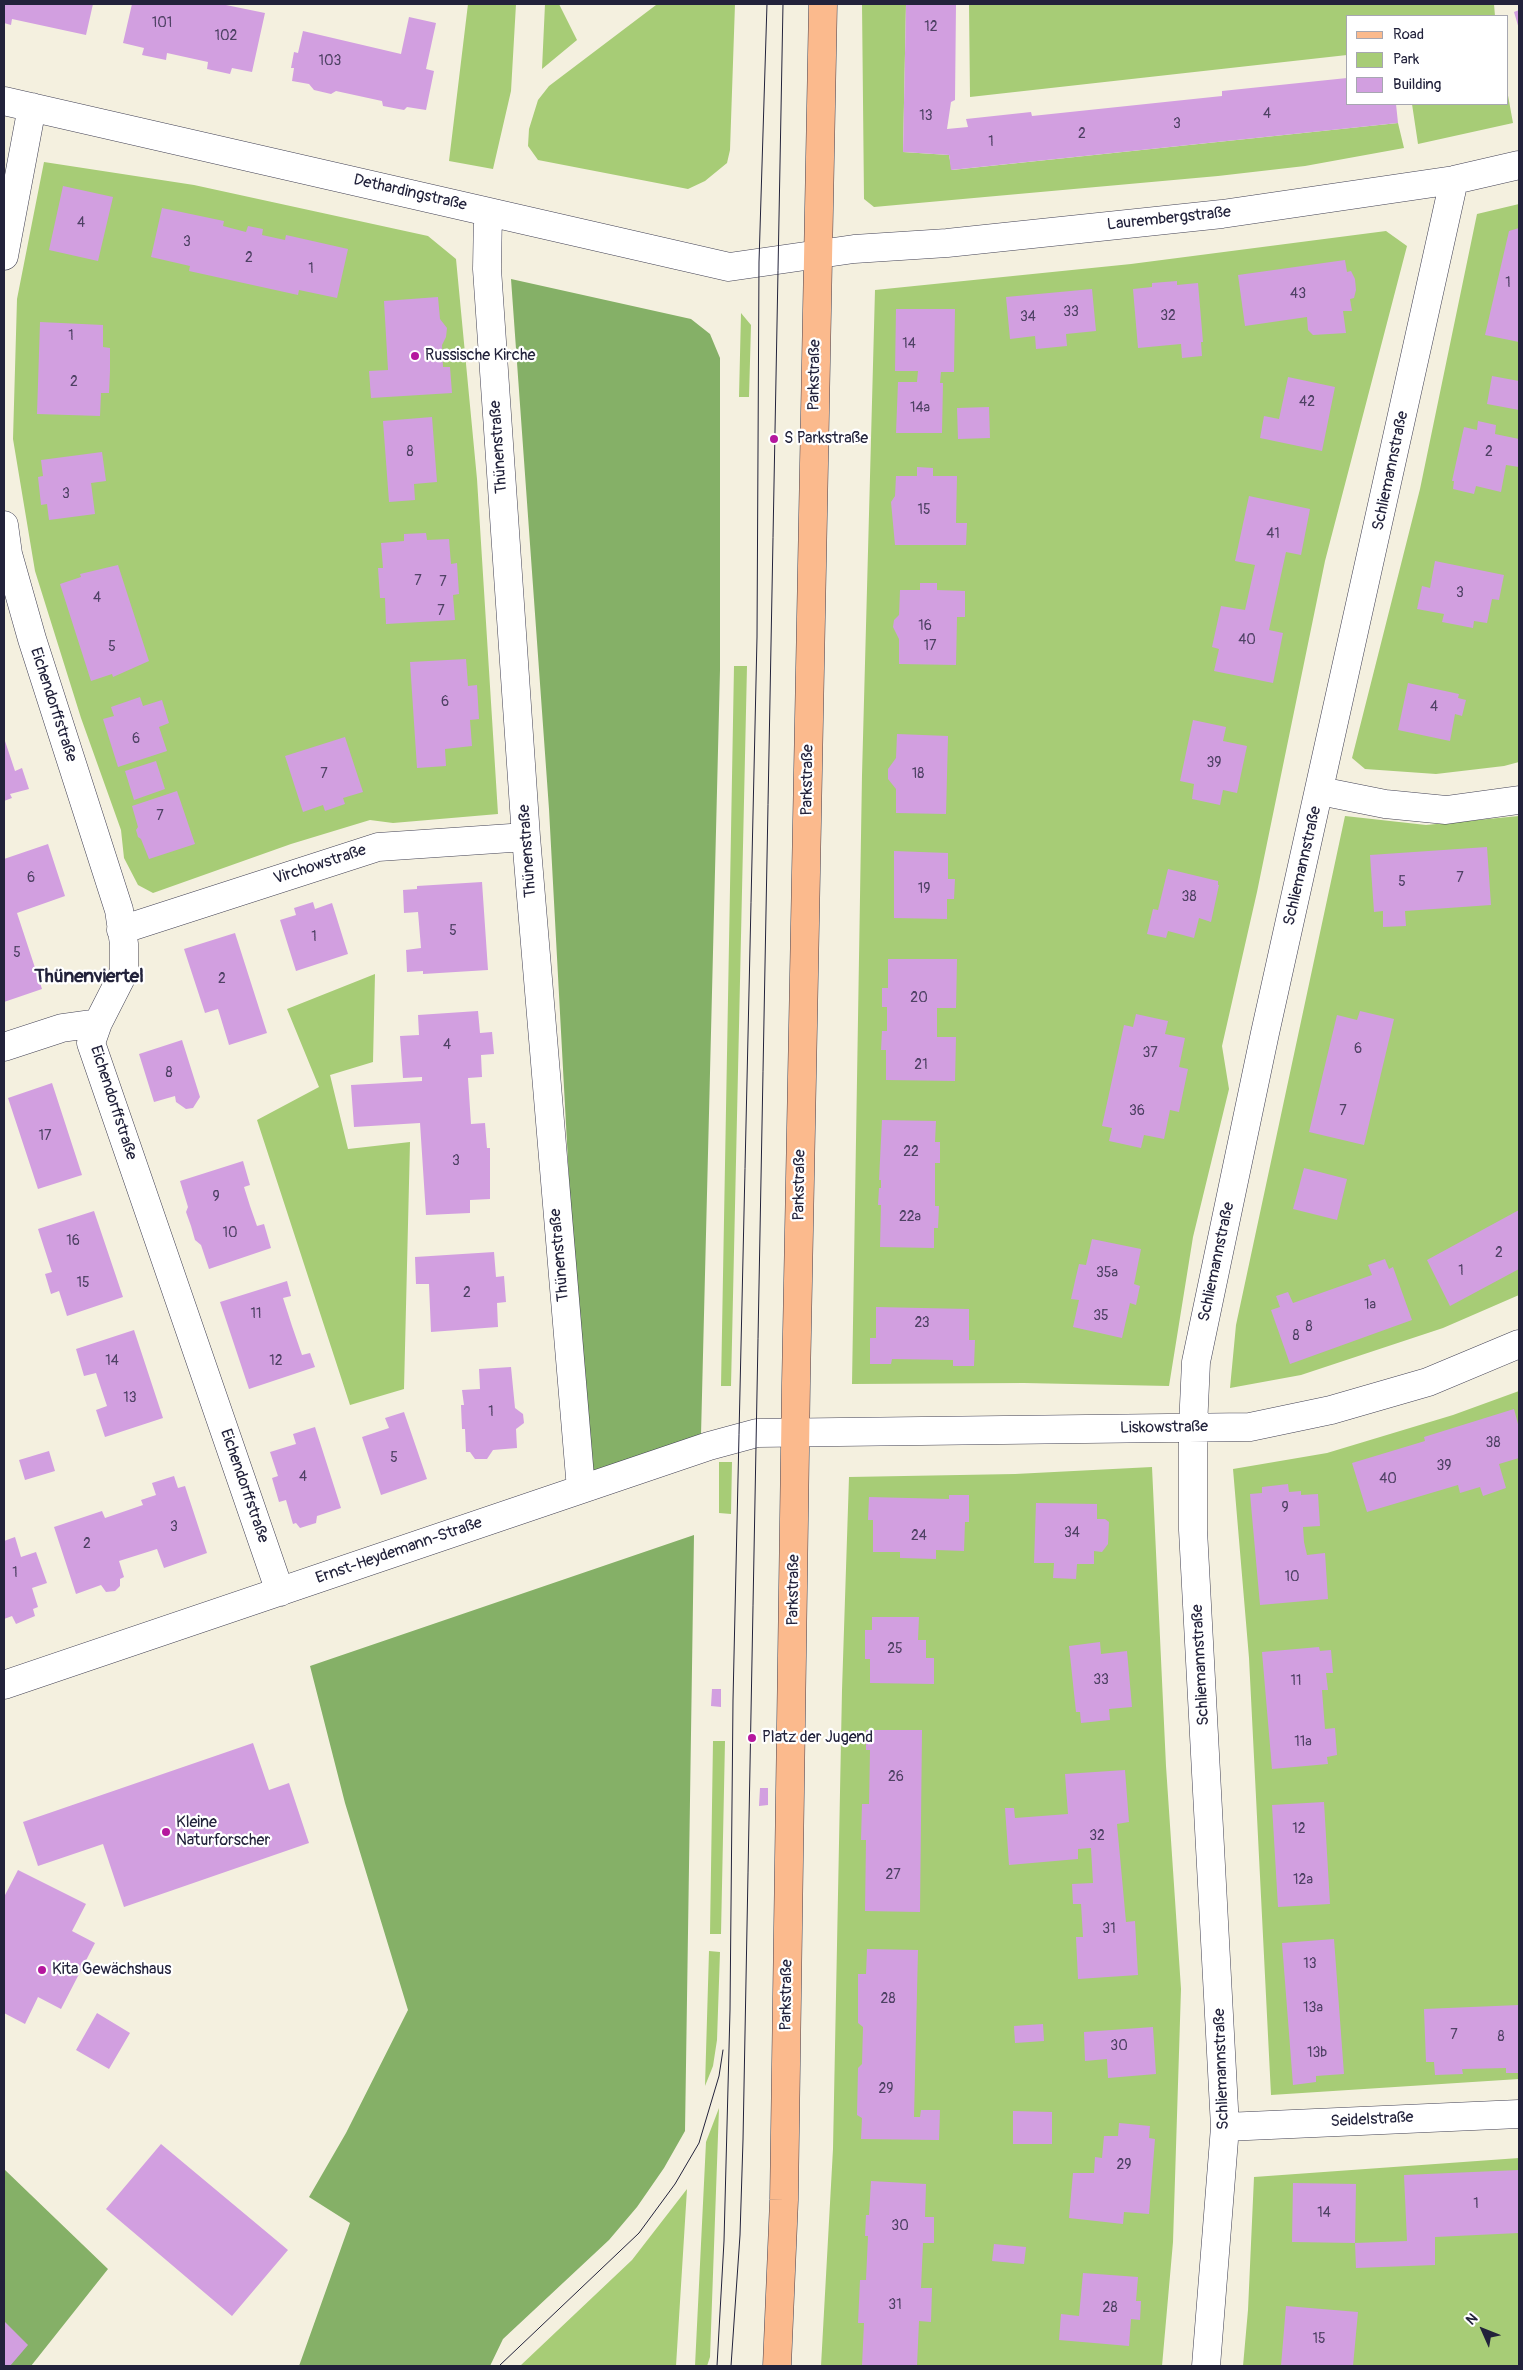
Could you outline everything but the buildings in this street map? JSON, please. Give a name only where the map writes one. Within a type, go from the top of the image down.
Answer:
[{"type":"main road","name":"Parkstraße","points":[[777,2366],[784,2200],[817,254],[824,4]]},
{"type":"street","name":"Dethardingstraße","points":[[4,101],[729,267],[817,254]]},
{"type":"street","points":[[4,256],[32,107]]},
{"type":"street","name":"Laurembergstraße","points":[[817,254],[854,249],[947,243],[1222,214],[1454,180],[1519,166]]},
{"type":"street","name":"Schliemannstraße","points":[[1206,2366],[1225,2126],[1193,1530],[1193,1427],[1196,1362],[1266,1033],[1454,180]]},
{"type":"street","name":"Thünenstraße","points":[[488,212],[487,269],[526,837],[580,1489]]},
{"type":"street","name":"Eichendorffstraße","points":[[4,525],[8,554],[32,639],[119,910],[124,972],[98,1023],[92,1043],[280,1592]]},
{"type":"street","points":[[1320,791],[1385,804],[1446,810],[1519,800]]},
{"type":"street","name":"Virchowstraße","points":[[122,930],[378,847],[526,837]]},
{"type":"street","points":[[4,1047],[62,1028],[98,1023]]},
{"type":"street","name":"Liskowstraße","points":[[796,1433],[1250,1427],[1331,1410],[1428,1382],[1519,1344]]},
{"type":"street","name":"Ernst-Heydemann-Straße","points":[[4,1685],[709,1446],[757,1433],[796,1433]]},
{"type":"street","name":"Seidelstraße","points":[[1225,2126],[1519,2114]]},
{"type":"green space","points":[[468,4],[516,4],[511,91],[493,169],[449,161]]},
{"type":"green space","points":[[545,4],[559,4],[577,40],[542,69]]},
{"type":"green space","points":[[735,4],[730,150],[727,163],[705,181],[688,189],[538,160],[528,146],[529,129],[538,100],[549,86],[656,5]]},
{"type":"green space","points":[[862,4],[906,4],[903,152],[949,155],[952,170],[1398,123],[1404,148],[1305,166],[1218,176],[874,207],[864,199]]},
{"type":"green space","points":[[969,4],[1494,4],[1495,15],[1346,15],[1346,55],[970,97]]},
{"type":"green space","points":[[1508,96],[1513,123],[1418,144],[1412,105],[1508,105]]},
{"type":"green space","points":[[44,162],[194,185],[428,236],[456,259],[477,479],[498,814],[393,823],[370,820],[291,844],[153,893],[138,885],[124,858],[121,830],[81,718],[35,571],[13,439],[17,299]]},
{"type":"green space","points":[[1519,204],[1519,762],[1504,766],[1436,774],[1365,769],[1352,758],[1420,489],[1477,214]]},
{"type":"green space","points":[[1386,231],[1407,246],[1325,561],[1257,892],[1222,1046],[1229,1089],[1193,1237],[1169,1386],[1024,1383],[852,1384],[862,775],[875,290],[1131,264]]},
{"type":"green space","points":[[511,279],[691,319],[710,334],[720,358],[720,670],[701,1435],[587,1473],[583,1440],[549,809]]},
{"type":"green space","points":[[741,313],[751,325],[749,397],[739,397]]},
{"type":"green space","points":[[734,666],[747,666],[731,1386],[721,1386]]},
{"type":"green space","points":[[1345,816],[1426,825],[1519,816],[1519,1295],[1443,1328],[1301,1375],[1230,1388],[1236,1325]]},
{"type":"green space","points":[[375,974],[373,1062],[330,1075],[348,1149],[410,1142],[404,1389],[350,1405],[257,1120],[319,1087],[287,1009]]},
{"type":"green space","points":[[1519,1391],[1519,2079],[1271,2095],[1249,1658],[1233,1469],[1327,1453],[1453,1415]]},
{"type":"green space","points":[[719,1462],[732,1462],[731,1514],[719,1513]]},
{"type":"green space","points":[[1152,1467],[1166,1766],[1181,1989],[1173,2242],[1162,2366],[821,2366],[833,2149],[842,1690],[849,1477],[1015,1474]]},
{"type":"green space","points":[[694,1535],[685,2131],[664,2168],[637,2207],[609,2240],[503,2339],[490,2366],[299,2366],[350,2223],[309,2197],[346,2133],[408,2010],[345,1803],[310,1666]]},
{"type":"green space","points":[[713,1741],[725,1741],[721,1934],[710,1934]]},
{"type":"green space","points":[[709,1951],[720,1952],[717,2040],[713,2066],[705,2086]]},
{"type":"green space","points":[[719,2108],[710,2357],[707,2366],[695,2366],[706,2142]]},
{"type":"green space","points":[[1519,2158],[1519,2366],[1243,2366],[1248,2310],[1254,2177]]},
{"type":"green space","points":[[4,2169],[108,2269],[31,2366],[4,2366]]},
{"type":"green space","points":[[687,2189],[676,2366],[520,2366],[632,2260]]},
{"type":"tram line","points":[[717,2366],[724,2241],[730,2010],[733,1700],[757,637],[759,262],[767,4]]},
{"type":"tram line","points":[[731,2366],[740,2235],[743,2140],[783,4]]},
{"type":"tram line","points":[[499,2366],[639,2233],[675,2184],[699,2143],[719,2076],[723,2050]]},
{"type":"place","name":"Russische Kirche","points":[[415,356]]},
{"type":"place","name":"S Parkstraße","points":[[774,439]]},
{"type":"place","name":"Platz der Jugend","points":[[752,1738]]},
{"type":"place","name":"Kleine Naturforscher","points":[[166,1832]]},
{"type":"place","name":"Kita Gewächshaus","points":[[42,1970]]},
{"type":"district","name":"Thünenviertel","points":[[89,977]]}]
